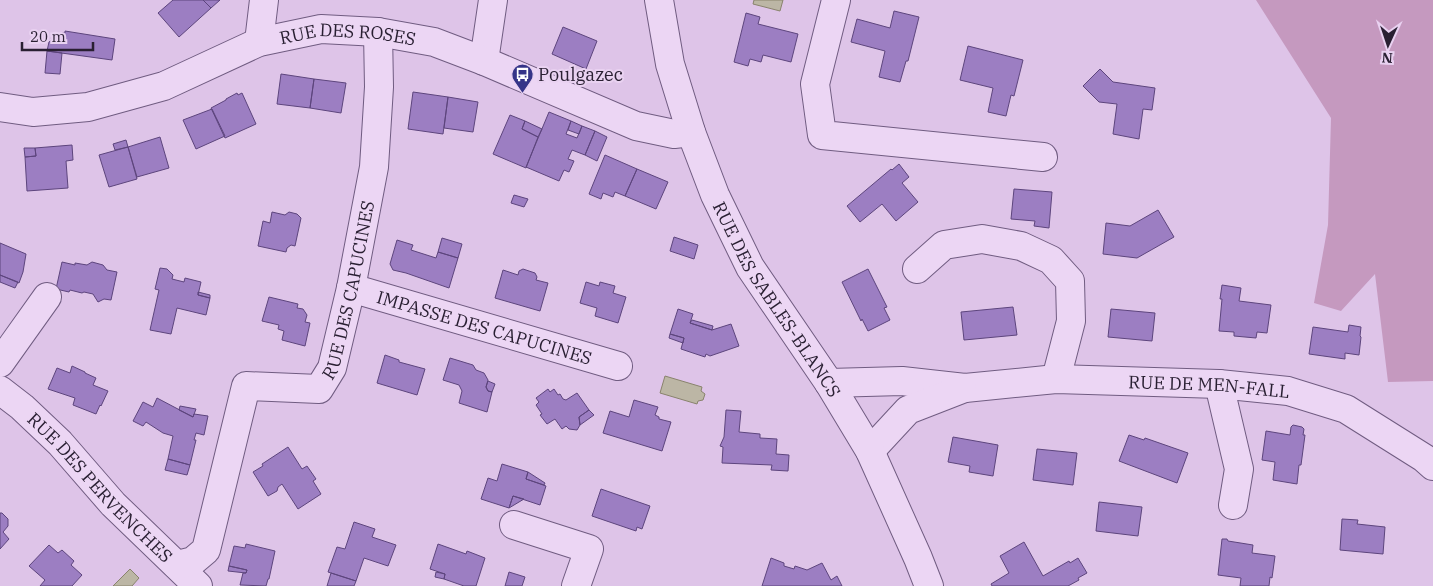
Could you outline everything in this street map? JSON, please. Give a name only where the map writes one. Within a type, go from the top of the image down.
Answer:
[{"type":"street","points":[[259,42],[264,0]]},
{"type":"street","points":[[484,60],[493,0]]},
{"type":"street","name":"RUE DES SABLES-BLANCS","points":[[659,0],[670,64],[691,132],[715,195],[750,268],[829,383],[870,451],[929,586]]},
{"type":"street","points":[[836,0],[815,84],[822,135],[1043,157]]},
{"type":"street","name":"RUE DES ROSES","points":[[0,107],[33,112],[88,107],[164,86],[259,42],[321,29],[378,32],[434,42],[484,60],[636,126],[674,134],[691,132]]},
{"type":"street","name":"RUE DES CAPUCINES","points":[[177,565],[193,561],[206,550],[246,386],[319,389],[332,368],[351,288],[374,167],[379,87],[378,32]]},
{"type":"street","points":[[917,269],[944,245],[982,239],[1021,246],[1051,260],[1070,281],[1071,320],[1056,379]]},
{"type":"street","name":"IMPASSE DES CAPUCINES","points":[[351,288],[618,366]]},
{"type":"street","points":[[0,363],[48,297]]},
{"type":"street","name":"RUE DE MEN-FALL","points":[[829,383],[902,380],[965,388],[1056,379],[1219,384],[1288,390],[1346,408],[1424,458],[1433,466]]},
{"type":"street","points":[[1219,384],[1239,469],[1233,505]]},
{"type":"street","name":"RUE DE MEN-FALL","points":[[870,451],[908,410],[965,388]]},
{"type":"street","name":"RUE DES PERVENCHES","points":[[0,390],[22,407],[60,443],[113,504],[198,586]]},
{"type":"street","points":[[514,525],[589,549],[576,586]]},
{"type":"shaded area","points":[[754,0],[783,0],[780,11],[753,4]]},
{"type":"shaded area","points":[[1256,0],[1433,0],[1433,381],[1388,382],[1375,274],[1341,311],[1314,303],[1328,225],[1331,118]]},
{"type":"shaded area","points":[[665,376],[702,387],[701,391],[705,394],[703,400],[698,401],[697,404],[660,393]]},
{"type":"shaded area","points":[[130,569],[139,578],[132,586],[113,586]]},
{"type":"building","points":[[173,0],[203,0],[211,8],[179,37],[158,13]]},
{"type":"building","points":[[203,0],[220,0],[211,8]]},
{"type":"building","points":[[894,11],[919,17],[908,61],[906,61],[900,82],[879,77],[885,51],[851,42],[857,19],[890,28]]},
{"type":"building","points":[[746,13],[760,17],[758,24],[798,34],[791,62],[763,55],[761,62],[750,59],[748,66],[734,62]]},
{"type":"building","points":[[563,27],[597,41],[586,69],[552,54]]},
{"type":"building","points":[[65,31],[115,39],[112,60],[47,51],[49,42],[61,33],[65,33]]},
{"type":"building","points":[[968,46],[1023,60],[1014,96],[1011,95],[1006,116],[988,112],[993,88],[960,80]]},
{"type":"building","points":[[47,51],[62,53],[60,74],[45,73]]},
{"type":"building","points":[[1100,69],[1113,82],[1155,88],[1152,110],[1143,109],[1139,139],[1113,134],[1117,104],[1099,102],[1083,86]]},
{"type":"building","points":[[281,74],[314,79],[310,108],[277,104]]},
{"type":"building","points":[[314,79],[346,83],[341,113],[310,108]]},
{"type":"building","points":[[413,92],[448,97],[443,134],[408,129]]},
{"type":"building","points":[[237,93],[238,95],[242,93],[256,124],[225,138],[211,108]]},
{"type":"building","points":[[448,97],[478,102],[473,132],[444,128]]},
{"type":"building","points":[[212,109],[225,136],[196,149],[183,120]]},
{"type":"building","points":[[549,112],[571,121],[566,134],[577,138],[582,126],[595,131],[585,155],[572,150],[568,159],[574,161],[569,172],[564,170],[559,181],[526,167]]},
{"type":"building","points":[[510,115],[525,121],[522,129],[538,137],[526,168],[493,154]]},
{"type":"building","points":[[525,121],[542,129],[538,137],[522,129]]},
{"type":"building","points":[[571,121],[582,126],[579,134],[568,130]]},
{"type":"building","points":[[595,131],[607,137],[597,161],[585,155]]},
{"type":"building","points":[[160,137],[169,168],[137,177],[128,147]]},
{"type":"building","points":[[126,140],[128,147],[115,150],[113,144]]},
{"type":"building","points":[[72,145],[73,160],[66,161],[68,188],[27,191],[25,157],[36,156],[35,148]]},
{"type":"building","points":[[128,147],[137,179],[109,187],[99,155]]},
{"type":"building","points":[[24,148],[35,148],[36,156],[25,157]]},
{"type":"building","points":[[605,155],[637,169],[625,196],[615,192],[613,197],[603,193],[601,199],[589,194]]},
{"type":"building","points":[[899,164],[909,177],[902,183],[918,202],[896,221],[882,204],[860,222],[847,206]]},
{"type":"building","points":[[637,169],[668,182],[656,209],[625,196]]},
{"type":"building","points":[[1014,189],[1052,192],[1049,228],[1034,226],[1035,221],[1011,219]]},
{"type":"building","points":[[514,195],[528,199],[524,207],[511,203]]},
{"type":"building","points":[[1158,210],[1174,237],[1137,258],[1103,254],[1106,223],[1130,226]]},
{"type":"building","points":[[272,212],[285,215],[289,212],[297,214],[301,218],[295,246],[291,245],[287,248],[286,252],[258,246],[263,221],[270,223]]},
{"type":"building","points":[[674,237],[698,245],[694,259],[670,251]]},
{"type":"building","points":[[442,238],[462,244],[458,258],[438,252]]},
{"type":"building","points":[[397,240],[413,245],[411,250],[436,258],[438,252],[458,258],[449,288],[393,270],[390,264]]},
{"type":"building","points":[[0,243],[26,254],[19,283],[0,275]]},
{"type":"building","points":[[62,262],[87,265],[92,262],[103,265],[107,270],[117,272],[111,300],[104,299],[98,302],[93,294],[56,289]]},
{"type":"building","points":[[160,268],[167,269],[173,275],[172,279],[184,282],[185,278],[201,282],[198,295],[210,298],[206,315],[177,308],[171,334],[150,330],[159,290],[155,289]]},
{"type":"building","points":[[523,269],[535,273],[536,280],[548,283],[540,311],[495,298],[503,270],[518,275],[519,271]]},
{"type":"building","points":[[868,269],[887,307],[884,308],[890,320],[868,331],[842,282]]},
{"type":"building","points":[[0,275],[18,282],[15,288],[0,282]]},
{"type":"building","points":[[586,282],[599,286],[600,282],[615,286],[613,293],[626,297],[618,323],[595,316],[597,308],[580,303]]},
{"type":"building","points":[[1222,285],[1241,288],[1239,301],[1271,305],[1267,333],[1257,332],[1256,338],[1234,336],[1234,332],[1219,331]]},
{"type":"building","points":[[198,292],[210,295],[210,298],[198,295]]},
{"type":"building","points":[[269,297],[298,304],[297,308],[303,309],[307,315],[305,322],[310,323],[305,346],[282,340],[284,331],[278,329],[279,325],[262,321]]},
{"type":"building","points":[[1013,307],[1017,335],[964,340],[961,312]]},
{"type":"building","points":[[678,309],[693,314],[690,323],[712,330],[731,324],[739,346],[710,356],[706,354],[705,357],[681,349],[684,338],[670,334]]},
{"type":"building","points":[[1111,309],[1155,313],[1152,341],[1108,337]]},
{"type":"building","points":[[692,320],[713,326],[712,330],[690,323]]},
{"type":"building","points":[[1349,325],[1361,327],[1359,355],[1345,353],[1345,359],[1309,354],[1313,327],[1348,332]]},
{"type":"building","points":[[670,334],[684,338],[683,343],[669,338]]},
{"type":"building","points":[[385,355],[399,360],[399,362],[425,369],[417,395],[377,383]]},
{"type":"building","points":[[450,358],[473,365],[476,370],[484,373],[488,380],[486,387],[488,391],[492,392],[487,412],[459,403],[462,391],[459,385],[443,380]]},
{"type":"building","points":[[72,366],[96,378],[93,385],[108,391],[96,414],[73,405],[75,398],[48,389],[57,368],[70,373]]},
{"type":"building","points":[[488,381],[495,384],[492,392],[488,391],[486,387]]},
{"type":"building","points":[[548,389],[550,392],[554,389],[558,395],[560,394],[566,400],[577,393],[589,410],[579,417],[580,425],[577,430],[569,429],[566,426],[562,429],[555,419],[547,424],[540,415],[542,414],[536,405],[539,402],[536,398]]},
{"type":"building","points":[[157,398],[193,417],[194,414],[208,416],[204,435],[196,433],[190,465],[168,459],[173,436],[163,433],[146,422],[143,426],[133,421],[143,402],[153,407]]},
{"type":"building","points":[[634,400],[658,407],[655,415],[659,419],[671,422],[662,451],[603,433],[610,411],[629,417]]},
{"type":"building","points":[[180,406],[196,409],[193,417],[179,410]]},
{"type":"building","points":[[589,410],[594,415],[580,425],[579,417]]},
{"type":"building","points":[[726,410],[741,411],[739,432],[760,434],[760,438],[777,439],[776,454],[789,455],[788,471],[771,470],[772,465],[722,463],[723,447],[720,446],[724,437]]},
{"type":"building","points":[[1293,425],[1302,427],[1304,429],[1303,435],[1305,435],[1297,484],[1273,480],[1275,462],[1262,460],[1266,431],[1290,435]]},
{"type":"building","points":[[1129,435],[1144,440],[1145,438],[1188,453],[1177,483],[1119,461]]},
{"type":"building","points":[[953,437],[998,445],[993,476],[969,472],[970,466],[948,462]]},
{"type":"building","points":[[288,447],[302,469],[307,466],[316,479],[313,481],[321,494],[298,509],[282,484],[278,487],[277,491],[268,496],[253,472]]},
{"type":"building","points":[[1037,449],[1077,453],[1073,485],[1033,480]]},
{"type":"building","points":[[168,459],[190,465],[187,475],[165,470]]},
{"type":"building","points":[[502,464],[528,472],[526,479],[546,486],[540,505],[513,496],[509,508],[481,499],[488,478],[497,481]]},
{"type":"building","points":[[528,472],[545,483],[544,485],[526,479]]},
{"type":"building","points":[[601,489],[650,506],[642,529],[637,527],[636,531],[592,516]]},
{"type":"building","points":[[513,496],[524,499],[509,508]]},
{"type":"building","points":[[1099,502],[1142,507],[1138,536],[1096,531]]},
{"type":"building","points":[[0,513],[8,519],[8,526],[3,532],[9,539],[0,549]]},
{"type":"building","points":[[1342,519],[1358,520],[1357,524],[1385,527],[1383,554],[1340,550]]},
{"type":"building","points":[[354,522],[375,529],[372,537],[396,545],[388,566],[364,558],[356,581],[328,572],[337,547],[345,549]]},
{"type":"building","points":[[1222,539],[1253,545],[1252,553],[1275,556],[1269,586],[1240,586],[1241,578],[1218,575]]},
{"type":"building","points":[[1024,542],[1043,576],[1078,558],[1087,573],[1068,586],[992,586],[991,584],[1009,573],[1000,556]]},
{"type":"building","points":[[246,544],[275,551],[266,586],[240,585],[243,573],[246,573],[247,570],[229,566],[234,546],[245,548]]},
{"type":"building","points":[[438,544],[466,554],[467,551],[485,558],[476,586],[464,586],[444,579],[445,574],[430,569]]},
{"type":"building","points":[[49,545],[58,553],[62,550],[74,561],[71,565],[82,575],[72,586],[40,586],[45,580],[29,566]]},
{"type":"building","points":[[771,558],[784,563],[784,566],[794,569],[795,566],[807,570],[822,563],[831,580],[837,576],[842,586],[762,586]]},
{"type":"building","points":[[229,566],[247,570],[246,573],[228,571]]},
{"type":"building","points":[[436,572],[445,574],[444,579],[435,577]]},
{"type":"building","points":[[509,572],[525,577],[522,586],[505,586]]},
{"type":"building","points":[[331,573],[356,581],[354,586],[327,586]]},
{"type":"place","name":"Poulgazec","points":[[522,93]]}]
